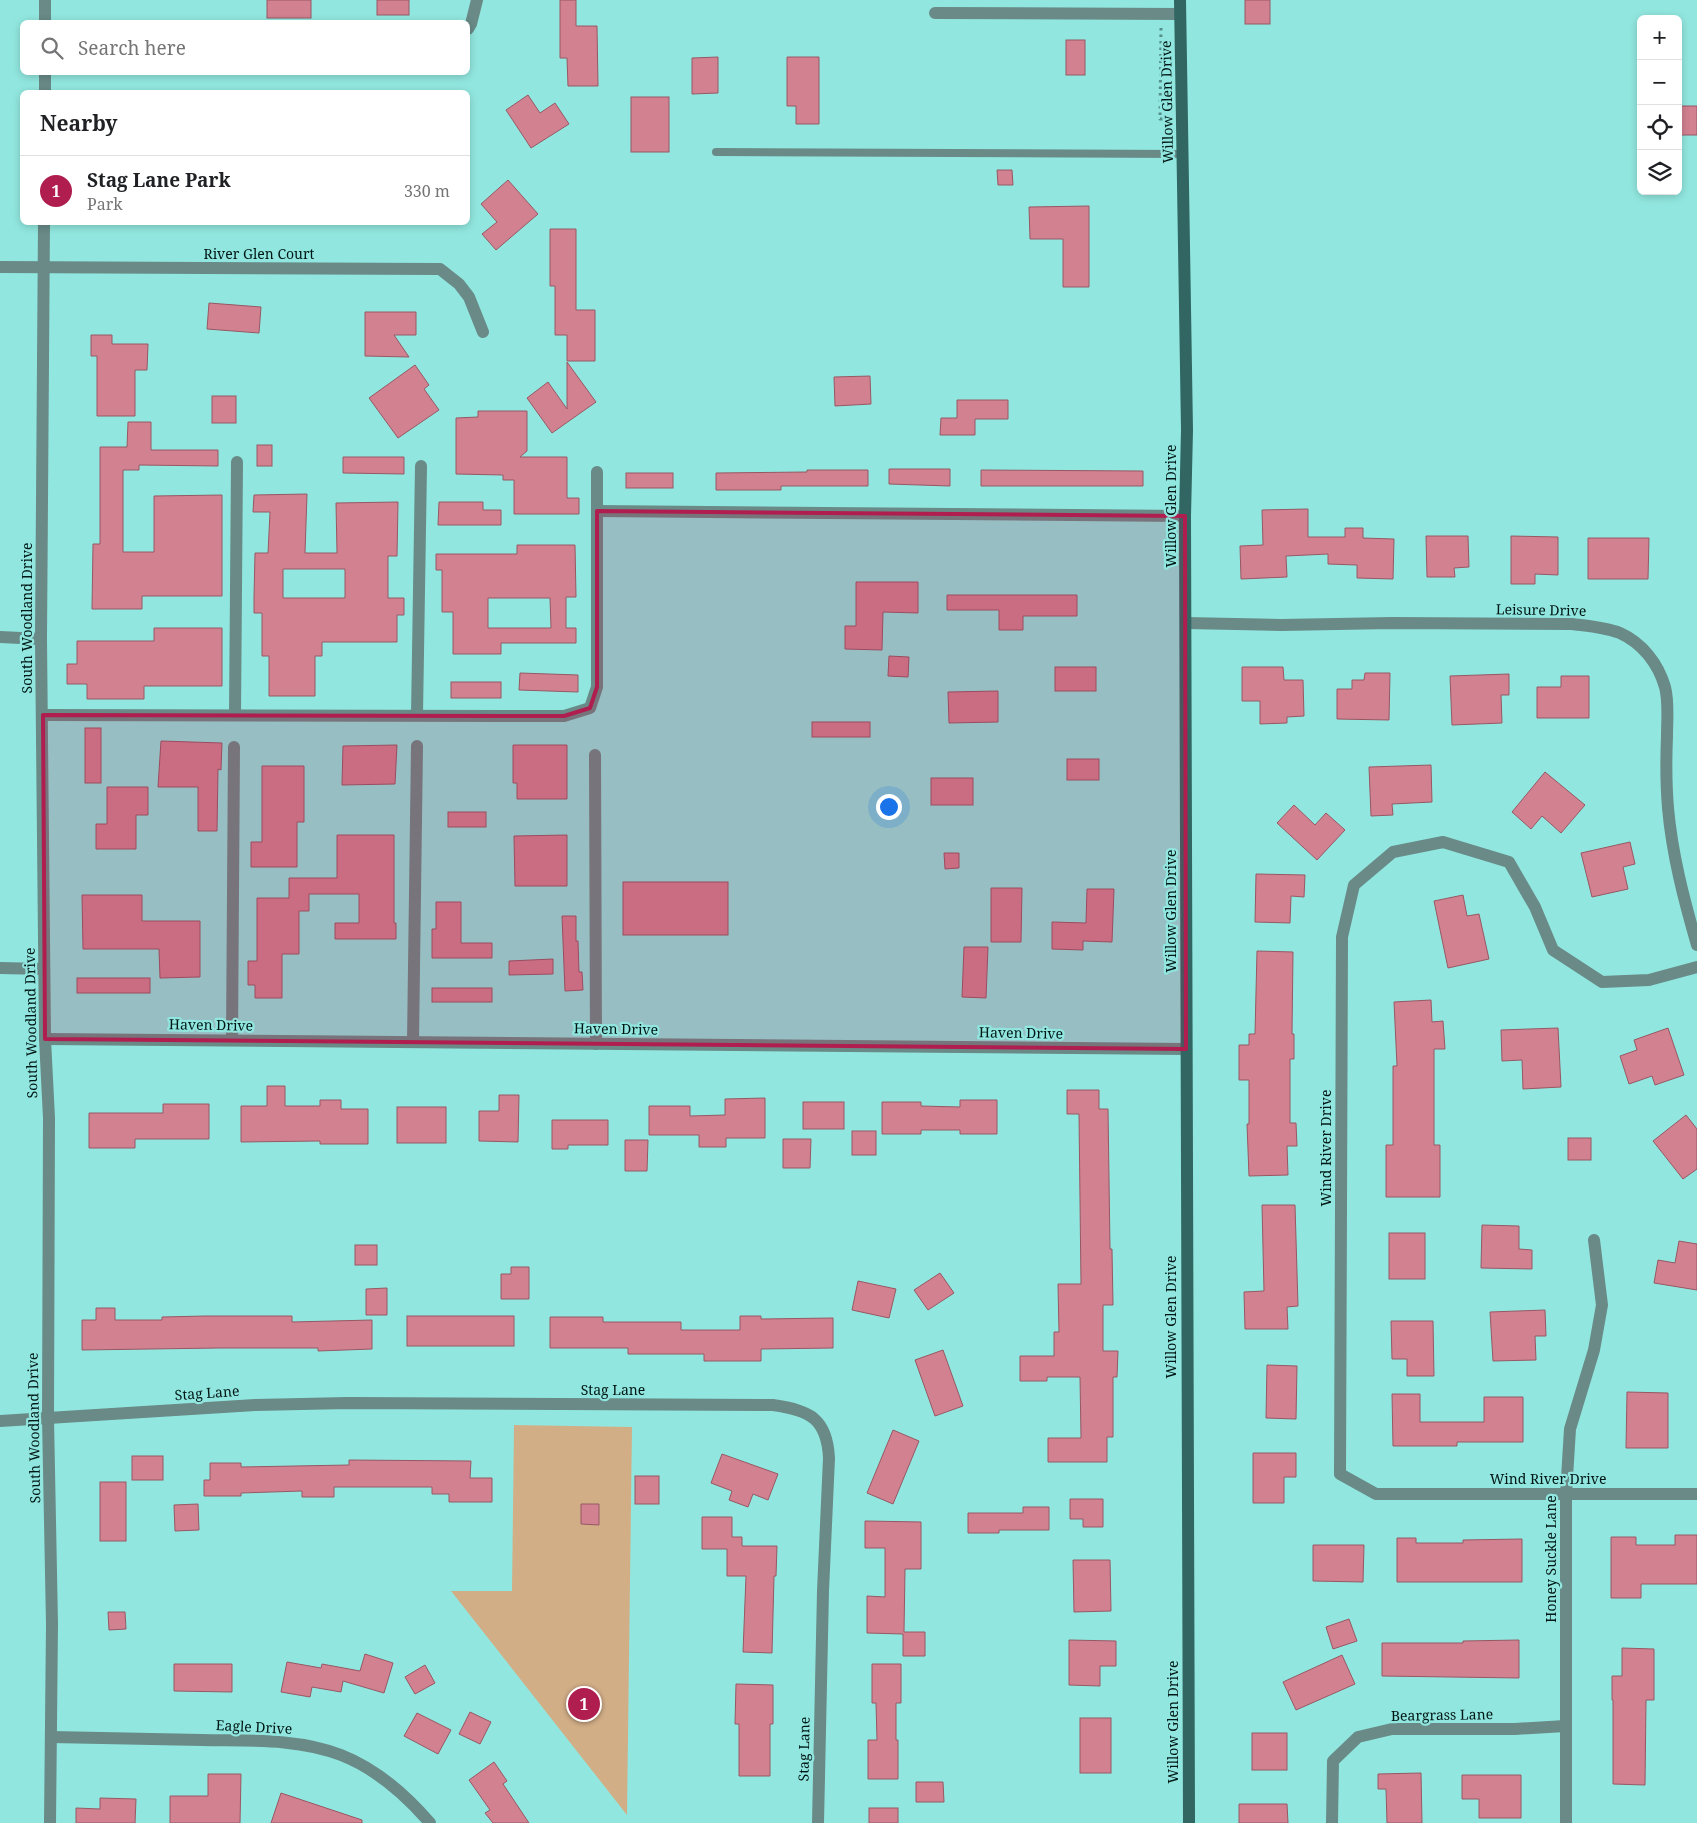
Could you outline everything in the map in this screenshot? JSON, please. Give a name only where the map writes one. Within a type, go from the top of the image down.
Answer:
[{"type":"main road","name":"Willow Glen Drive","points":[[1180,0],[1187,430],[1185,516],[1189,1823]]},
{"type":"street","points":[[45,0],[45,20]]},
{"type":"street","points":[[470,25],[477,0]]},
{"type":"street","points":[[935,13],[1180,14]]},
{"type":"street","points":[[45,75],[45,90]]},
{"type":"street","name":"South Woodland Drive","points":[[44,225],[41,639],[45,1039],[49,1118],[48,1418],[52,1624],[50,1823]]},
{"type":"street","name":"River Glen Court","points":[[0,268],[440,269],[459,284],[469,297],[483,332]]},
{"type":"street","points":[[235,715],[237,462]]},
{"type":"street","points":[[417,715],[421,466]]},
{"type":"street","points":[[43,715],[564,716],[590,708],[597,688],[598,472]]},
{"type":"street","points":[[597,511],[1185,516]]},
{"type":"street","name":"Leisure Drive","points":[[1186,623],[1281,625],[1392,623],[1572,624],[1597,626],[1620,633],[1640,645],[1655,664],[1665,687],[1667,715],[1666,776],[1671,834],[1679,878],[1697,945]]},
{"type":"street","points":[[0,636],[41,639]]},
{"type":"street","points":[[413,1042],[417,746]]},
{"type":"street","points":[[232,1040],[234,747]]},
{"type":"street","points":[[595,755],[596,1044]]},
{"type":"street","name":"Wind River Drive","points":[[1697,967],[1649,980],[1602,982],[1553,950],[1535,907],[1509,862],[1444,842],[1393,852],[1354,885],[1342,937],[1340,1474],[1376,1494],[1697,1494]]},
{"type":"street","points":[[0,968],[44,969]]},
{"type":"street","name":"Haven Drive","points":[[45,1039],[1186,1049]]},
{"type":"street","name":"Honey Suckle Lane","points":[[1566,1823],[1566,1494],[1570,1429],[1594,1350],[1602,1305],[1594,1240]]},
{"type":"street","name":"Stag Lane","points":[[0,1421],[255,1405],[348,1403],[773,1405],[794,1408],[810,1415],[822,1426],[828,1441],[829,1458],[823,1591],[818,1823]]},
{"type":"street","name":"Beargrass Lane","points":[[1332,1823],[1333,1761],[1358,1737],[1392,1729],[1515,1729],[1565,1726]]},
{"type":"street","name":"Eagle Drive","points":[[51,1737],[270,1741],[318,1748],[354,1761],[381,1776],[415,1805],[430,1823]]},
{"type":"lane","points":[[716,152],[1182,154]]},
{"type":"highlighted area","points":[[597,511],[1185,516],[1186,1049],[45,1039],[43,715],[564,716],[590,708],[597,687]]},
{"type":"shaded area","points":[[514,1425],[632,1427],[627,1815],[451,1591],[512,1591]]},
{"type":"building","points":[[267,0],[311,0],[311,18],[267,18]]},
{"type":"building","points":[[377,0],[409,0],[409,15],[377,15]]},
{"type":"building","points":[[560,0],[576,0],[576,26],[597,26],[598,86],[568,86],[567,58],[560,58]]},
{"type":"building","points":[[1245,0],[1270,0],[1270,24],[1245,24]]},
{"type":"building","points":[[1066,40],[1085,40],[1085,75],[1066,75]]},
{"type":"building","points":[[718,57],[718,93],[692,94],[692,58]]},
{"type":"building","points":[[787,57],[819,57],[819,124],[796,124],[796,106],[787,106]]},
{"type":"building","points":[[528,95],[540,113],[555,103],[569,124],[531,148],[506,110]]},
{"type":"building","points":[[631,97],[669,97],[669,152],[631,152]]},
{"type":"building","points":[[1682,106],[1697,106],[1697,135],[1682,135]]},
{"type":"building","points":[[997,170],[1012,170],[1013,185],[998,185]]},
{"type":"building","points":[[508,180],[538,214],[496,250],[482,234],[497,222],[481,204]]},
{"type":"building","points":[[1089,206],[1089,287],[1063,287],[1063,239],[1030,239],[1029,207]]},
{"type":"building","points":[[550,229],[576,229],[576,310],[595,310],[595,361],[567,361],[567,335],[555,335],[555,286],[550,286]]},
{"type":"building","points":[[209,303],[261,307],[259,333],[207,329]]},
{"type":"building","points":[[365,312],[416,312],[416,335],[394,335],[409,357],[365,356]]},
{"type":"building","points":[[91,335],[112,335],[112,344],[148,344],[147,370],[135,370],[135,416],[97,416],[97,356],[91,356]]},
{"type":"building","points":[[567,362],[596,402],[552,433],[527,398],[548,382],[567,409]]},
{"type":"building","points":[[415,365],[429,385],[424,389],[439,410],[398,438],[369,398]]},
{"type":"building","points":[[870,376],[871,404],[835,406],[834,377]]},
{"type":"building","points":[[212,396],[236,396],[236,423],[212,423]]},
{"type":"building","points":[[957,400],[1008,400],[1008,419],[975,419],[975,435],[940,435],[941,418],[957,418]]},
{"type":"building","points":[[478,411],[527,411],[527,451],[520,457],[567,457],[567,498],[579,498],[579,514],[514,514],[514,480],[503,480],[503,475],[456,474],[456,418],[478,417]]},
{"type":"building","points":[[128,422],[151,422],[151,450],[218,450],[218,466],[139,465],[139,470],[123,470],[123,552],[154,552],[154,496],[222,495],[222,596],[142,596],[142,609],[92,609],[93,544],[100,544],[100,447],[127,447]]},
{"type":"building","points":[[257,445],[272,445],[272,466],[257,466]]},
{"type":"building","points":[[343,457],[404,457],[404,474],[343,473]]},
{"type":"building","points":[[889,469],[950,469],[950,486],[889,484]]},
{"type":"building","points":[[807,470],[868,470],[868,486],[781,486],[781,490],[716,490],[716,473],[807,472]]},
{"type":"building","points":[[981,470],[1143,471],[1143,486],[981,486]]},
{"type":"building","points":[[626,473],[673,473],[673,488],[626,488]]},
{"type":"building","points":[[307,494],[305,553],[337,553],[336,503],[398,502],[397,556],[388,556],[388,598],[404,598],[404,615],[397,615],[397,642],[322,642],[322,656],[315,656],[315,696],[269,696],[269,656],[262,656],[262,613],[254,613],[254,597],[255,553],[268,553],[270,512],[253,512],[254,495]],"holes":[[[283,569],[345,569],[345,598],[283,598]]]},
{"type":"building","points":[[439,502],[483,502],[483,510],[501,510],[501,525],[438,525]]},
{"type":"building","points":[[1308,509],[1308,537],[1345,537],[1345,528],[1363,528],[1363,538],[1394,539],[1393,579],[1357,578],[1357,565],[1328,564],[1328,554],[1286,556],[1287,577],[1241,579],[1240,546],[1263,545],[1262,510]]},
{"type":"building","points":[[1426,536],[1468,536],[1469,567],[1454,568],[1455,577],[1427,577]]},
{"type":"building","points":[[1511,536],[1558,537],[1558,575],[1535,574],[1535,584],[1511,584]]},
{"type":"building","points":[[1588,538],[1649,538],[1648,579],[1588,579]]},
{"type":"building","points":[[517,545],[575,545],[576,597],[566,597],[566,628],[576,628],[576,643],[501,643],[501,654],[453,654],[453,612],[442,612],[442,570],[436,570],[436,554],[517,554]],"holes":[[[488,598],[550,598],[551,628],[488,628]]]},
{"type":"building","points":[[856,582],[918,582],[918,613],[883,612],[882,650],[845,649],[845,626],[856,626]]},
{"type":"building","points":[[947,595],[1077,595],[1077,616],[1023,616],[1023,630],[999,630],[999,610],[947,610]]},
{"type":"building","points":[[154,628],[222,628],[222,686],[144,686],[144,699],[87,699],[87,684],[67,684],[67,664],[77,664],[77,641],[154,641]]},
{"type":"building","points":[[889,656],[909,657],[908,677],[888,676]]},
{"type":"building","points":[[1055,667],[1096,667],[1096,691],[1055,691]]},
{"type":"building","points":[[1242,667],[1283,667],[1284,680],[1303,680],[1304,716],[1287,717],[1287,723],[1260,724],[1260,701],[1242,701]]},
{"type":"building","points":[[520,673],[578,675],[578,692],[519,690]]},
{"type":"building","points":[[1365,673],[1390,673],[1389,720],[1337,719],[1337,689],[1352,689],[1352,680],[1364,680]]},
{"type":"building","points":[[1509,674],[1509,695],[1501,695],[1502,723],[1452,725],[1450,676]]},
{"type":"building","points":[[1561,676],[1589,676],[1589,718],[1537,718],[1537,687],[1561,687]]},
{"type":"building","points":[[451,682],[501,682],[501,698],[451,698]]},
{"type":"building","points":[[998,691],[998,722],[949,723],[948,692]]},
{"type":"building","points":[[812,722],[870,722],[870,737],[812,737]]},
{"type":"building","points":[[85,728],[101,728],[101,783],[85,783]]},
{"type":"building","points":[[161,741],[222,743],[221,770],[218,769],[217,831],[198,831],[198,787],[158,787]]},
{"type":"building","points":[[397,745],[395,784],[342,785],[343,746]]},
{"type":"building","points":[[513,745],[567,745],[567,799],[517,799],[517,783],[513,783]]},
{"type":"building","points":[[1067,759],[1099,759],[1099,780],[1067,780]]},
{"type":"building","points":[[1431,765],[1432,802],[1392,804],[1393,815],[1371,816],[1369,767]]},
{"type":"building","points":[[262,766],[304,766],[304,822],[297,822],[297,867],[251,867],[251,842],[262,842]]},
{"type":"building","points":[[1545,772],[1585,805],[1561,833],[1542,816],[1531,829],[1512,812]]},
{"type":"building","points":[[931,778],[973,778],[973,805],[931,805]]},
{"type":"building","points":[[107,787],[148,787],[148,815],[136,815],[136,849],[96,849],[96,824],[107,824]]},
{"type":"building","points":[[1294,805],[1315,825],[1326,813],[1345,830],[1317,860],[1277,823]]},
{"type":"building","points":[[448,812],[486,812],[486,827],[448,827]]},
{"type":"building","points":[[337,835],[394,835],[394,923],[396,923],[396,939],[335,939],[335,923],[359,923],[359,894],[309,894],[309,911],[299,911],[299,954],[282,954],[282,998],[255,998],[255,985],[248,985],[248,961],[257,961],[257,898],[289,898],[289,878],[337,878]]},
{"type":"building","points":[[567,835],[567,886],[515,886],[514,836]]},
{"type":"building","points":[[1630,842],[1635,864],[1623,867],[1628,889],[1592,897],[1581,853]]},
{"type":"building","points":[[944,853],[959,853],[959,868],[945,869]]},
{"type":"building","points":[[1256,874],[1305,875],[1304,897],[1291,896],[1290,923],[1255,922]]},
{"type":"building","points":[[623,882],[728,882],[728,935],[623,935]]},
{"type":"building","points":[[991,888],[1022,888],[1021,942],[991,942]]},
{"type":"building","points":[[1087,889],[1114,889],[1112,942],[1083,941],[1083,950],[1052,949],[1052,922],[1086,923]]},
{"type":"building","points":[[82,895],[142,895],[142,921],[200,921],[200,977],[160,978],[159,949],[83,949]]},
{"type":"building","points":[[1463,895],[1467,916],[1479,914],[1489,959],[1448,968],[1434,901]]},
{"type":"building","points":[[436,902],[461,902],[461,943],[492,943],[492,958],[432,958],[432,929],[436,929]]},
{"type":"building","points":[[562,916],[576,916],[576,941],[578,941],[579,972],[582,972],[583,990],[565,991]]},
{"type":"building","points":[[964,947],[988,947],[986,998],[962,997]]},
{"type":"building","points":[[1257,951],[1293,952],[1292,1034],[1294,1034],[1294,1059],[1290,1059],[1290,1123],[1296,1123],[1297,1146],[1287,1146],[1288,1175],[1249,1176],[1247,1124],[1249,1124],[1249,1080],[1239,1080],[1239,1045],[1249,1045],[1249,1034],[1255,1034]]},
{"type":"building","points":[[553,959],[553,974],[509,975],[509,961]]},
{"type":"building","points":[[77,978],[150,978],[150,993],[77,993]]},
{"type":"building","points":[[432,988],[492,988],[492,1002],[432,1002]]},
{"type":"building","points":[[1431,1000],[1432,1022],[1443,1021],[1445,1049],[1434,1049],[1434,1145],[1440,1145],[1440,1197],[1386,1197],[1386,1145],[1393,1145],[1393,1066],[1397,1066],[1394,1002]]},
{"type":"building","points":[[1558,1028],[1561,1087],[1523,1089],[1522,1060],[1502,1061],[1501,1030]]},
{"type":"building","points":[[1668,1028],[1684,1075],[1655,1085],[1652,1076],[1629,1084],[1620,1056],[1637,1050],[1634,1040]]},
{"type":"building","points":[[267,1086],[285,1086],[285,1106],[320,1106],[320,1100],[341,1100],[341,1109],[368,1109],[368,1144],[320,1144],[320,1141],[241,1142],[241,1106],[267,1106]]},
{"type":"building","points":[[1067,1090],[1099,1090],[1099,1109],[1108,1109],[1110,1249],[1112,1249],[1113,1305],[1103,1305],[1103,1351],[1118,1351],[1117,1377],[1113,1377],[1113,1437],[1107,1437],[1107,1462],[1048,1462],[1048,1438],[1081,1438],[1080,1377],[1047,1377],[1047,1381],[1020,1381],[1020,1356],[1054,1356],[1054,1332],[1059,1332],[1058,1284],[1081,1284],[1079,1114],[1067,1114]]},
{"type":"building","points":[[499,1095],[519,1095],[518,1142],[479,1141],[479,1111],[499,1111]]},
{"type":"building","points":[[765,1098],[765,1138],[726,1138],[726,1147],[699,1147],[699,1135],[649,1135],[649,1106],[690,1106],[690,1116],[725,1115],[725,1099]]},
{"type":"building","points":[[960,1100],[997,1100],[997,1134],[960,1134],[960,1130],[921,1130],[921,1134],[882,1134],[882,1102],[921,1102],[921,1106],[960,1107]]},
{"type":"building","points":[[803,1102],[844,1102],[844,1129],[803,1129]]},
{"type":"building","points":[[163,1104],[209,1104],[209,1139],[135,1139],[135,1148],[89,1148],[89,1113],[163,1113]]},
{"type":"building","points":[[397,1107],[446,1107],[446,1143],[397,1143]]},
{"type":"building","points":[[1686,1115],[1697,1129],[1697,1169],[1683,1179],[1653,1141]]},
{"type":"building","points":[[552,1120],[608,1120],[608,1145],[568,1145],[568,1149],[552,1149]]},
{"type":"building","points":[[852,1131],[876,1131],[876,1155],[852,1155]]},
{"type":"building","points":[[1568,1138],[1591,1138],[1591,1160],[1568,1160]]},
{"type":"building","points":[[783,1139],[811,1139],[810,1168],[783,1168]]},
{"type":"building","points":[[625,1140],[648,1140],[647,1171],[625,1171]]},
{"type":"building","points":[[1262,1205],[1295,1205],[1298,1306],[1287,1307],[1288,1329],[1245,1329],[1244,1292],[1264,1291]]},
{"type":"building","points":[[1482,1225],[1519,1226],[1519,1249],[1532,1250],[1532,1269],[1481,1268]]},
{"type":"building","points":[[1389,1233],[1425,1233],[1425,1279],[1389,1279]]},
{"type":"building","points":[[1679,1241],[1697,1244],[1697,1290],[1654,1283],[1658,1260],[1675,1263]]},
{"type":"building","points":[[355,1245],[377,1245],[377,1265],[355,1265]]},
{"type":"building","points":[[511,1267],[529,1267],[529,1299],[501,1299],[501,1274],[511,1274]]},
{"type":"building","points":[[940,1273],[954,1293],[928,1310],[914,1290]]},
{"type":"building","points":[[858,1281],[896,1289],[889,1318],[852,1310]]},
{"type":"building","points":[[387,1288],[387,1315],[366,1315],[366,1289]]},
{"type":"building","points":[[96,1308],[115,1308],[115,1320],[162,1320],[162,1317],[205,1316],[292,1316],[292,1322],[372,1320],[372,1349],[318,1351],[318,1348],[82,1350],[82,1320],[96,1320]]},
{"type":"building","points":[[1545,1310],[1546,1336],[1535,1336],[1536,1360],[1493,1361],[1490,1312]]},
{"type":"building","points":[[407,1316],[514,1316],[514,1346],[407,1346]]},
{"type":"building","points":[[740,1316],[761,1316],[761,1319],[833,1318],[833,1348],[761,1349],[761,1361],[704,1361],[704,1354],[628,1354],[628,1348],[550,1348],[550,1317],[603,1317],[603,1322],[681,1322],[681,1330],[740,1330]]},
{"type":"building","points":[[1391,1321],[1433,1321],[1434,1376],[1407,1376],[1407,1359],[1392,1359]]},
{"type":"building","points":[[943,1350],[963,1406],[935,1416],[915,1360]]},
{"type":"building","points":[[1267,1365],[1297,1366],[1296,1419],[1266,1418]]},
{"type":"building","points":[[1627,1392],[1668,1393],[1668,1448],[1626,1448]]},
{"type":"building","points":[[1392,1394],[1420,1394],[1420,1422],[1484,1422],[1484,1397],[1523,1397],[1523,1442],[1457,1442],[1457,1446],[1393,1446]]},
{"type":"building","points":[[893,1430],[919,1441],[893,1504],[867,1493]]},
{"type":"building","points":[[1253,1453],[1296,1453],[1296,1477],[1284,1477],[1284,1503],[1253,1503]]},
{"type":"building","points":[[722,1454],[778,1474],[768,1500],[753,1494],[748,1507],[729,1500],[732,1491],[711,1483]]},
{"type":"building","points":[[132,1456],[163,1456],[163,1480],[132,1480]]},
{"type":"building","points":[[349,1460],[471,1461],[470,1478],[492,1478],[492,1502],[449,1502],[449,1494],[432,1494],[432,1487],[334,1487],[334,1497],[302,1497],[302,1491],[241,1493],[241,1496],[204,1496],[204,1480],[210,1480],[210,1463],[241,1463],[241,1467],[349,1465]]},
{"type":"building","points":[[635,1476],[659,1476],[659,1504],[635,1504]]},
{"type":"building","points":[[100,1482],[126,1482],[126,1541],[100,1541]]},
{"type":"building","points":[[1070,1499],[1103,1499],[1103,1527],[1083,1527],[1083,1519],[1070,1519]]},
{"type":"building","points":[[198,1504],[199,1530],[175,1531],[174,1505]]},
{"type":"building","points":[[581,1504],[599,1504],[599,1525],[581,1524]]},
{"type":"building","points":[[1023,1507],[1049,1507],[1049,1530],[999,1530],[999,1533],[968,1533],[968,1513],[1023,1513]]},
{"type":"building","points":[[702,1517],[732,1517],[732,1537],[742,1537],[742,1546],[777,1546],[776,1576],[774,1576],[772,1653],[743,1652],[746,1576],[727,1576],[727,1549],[702,1549]]},
{"type":"building","points":[[865,1521],[921,1522],[921,1569],[905,1569],[904,1632],[925,1632],[925,1656],[903,1656],[903,1634],[867,1633],[867,1596],[885,1597],[885,1548],[865,1548]]},
{"type":"building","points":[[1675,1535],[1697,1535],[1697,1584],[1641,1584],[1641,1598],[1611,1598],[1611,1537],[1636,1537],[1636,1545],[1675,1545]]},
{"type":"building","points":[[1397,1538],[1416,1538],[1416,1543],[1463,1543],[1463,1540],[1522,1539],[1522,1582],[1397,1582]]},
{"type":"building","points":[[1313,1545],[1364,1545],[1363,1582],[1313,1581]]},
{"type":"building","points":[[1073,1560],[1110,1560],[1111,1611],[1074,1612]]},
{"type":"building","points":[[108,1612],[125,1612],[126,1629],[109,1630]]},
{"type":"building","points":[[1349,1619],[1357,1641],[1333,1649],[1326,1627]]},
{"type":"building","points":[[1069,1640],[1116,1641],[1116,1666],[1100,1666],[1100,1686],[1069,1685]]},
{"type":"building","points":[[1519,1640],[1519,1678],[1382,1676],[1382,1643],[1463,1643],[1463,1641]]},
{"type":"building","points":[[1622,1648],[1654,1649],[1654,1700],[1646,1700],[1645,1785],[1613,1784],[1612,1676],[1622,1676]]},
{"type":"building","points":[[365,1654],[393,1663],[384,1693],[343,1681],[341,1692],[312,1687],[310,1697],[281,1692],[287,1662],[321,1668],[322,1664],[360,1671]]},
{"type":"building","points":[[1342,1655],[1355,1684],[1296,1710],[1283,1682]]},
{"type":"building","points":[[174,1664],[232,1664],[232,1692],[174,1691]]},
{"type":"building","points":[[872,1664],[901,1664],[901,1703],[896,1703],[898,1779],[868,1779],[868,1740],[877,1740],[876,1703],[872,1703]]},
{"type":"building","points":[[425,1665],[435,1683],[415,1694],[405,1677]]},
{"type":"building","points":[[736,1684],[773,1685],[773,1724],[770,1724],[770,1776],[739,1776],[739,1724],[735,1724]]},
{"type":"building","points":[[470,1712],[491,1722],[480,1744],[459,1734]]},
{"type":"building","points":[[417,1713],[451,1730],[438,1754],[404,1736]]},
{"type":"building","points":[[1080,1718],[1111,1718],[1111,1773],[1080,1773]]},
{"type":"building","points":[[1252,1733],[1287,1733],[1287,1770],[1252,1770]]},
{"type":"building","points":[[494,1762],[507,1781],[503,1784],[529,1823],[493,1823],[485,1813],[490,1810],[469,1780]]},
{"type":"building","points":[[1421,1773],[1422,1823],[1387,1823],[1386,1789],[1378,1789],[1378,1774]]},
{"type":"building","points":[[208,1774],[241,1774],[240,1823],[170,1823],[170,1796],[208,1796]]},
{"type":"building","points":[[1462,1775],[1521,1775],[1521,1818],[1479,1818],[1479,1799],[1462,1799]]},
{"type":"building","points":[[916,1782],[943,1782],[944,1802],[916,1802]]},
{"type":"building","points":[[281,1793],[362,1820],[362,1823],[271,1823]]},
{"type":"building","points":[[100,1798],[136,1799],[135,1823],[76,1823],[76,1808],[100,1809]]},
{"type":"building","points":[[1239,1804],[1287,1804],[1288,1823],[1239,1823]]},
{"type":"building","points":[[869,1808],[898,1808],[898,1823],[869,1823]]},
{"type":"place","name":"Stag Lane Park","points":[[584,1704]]}]
